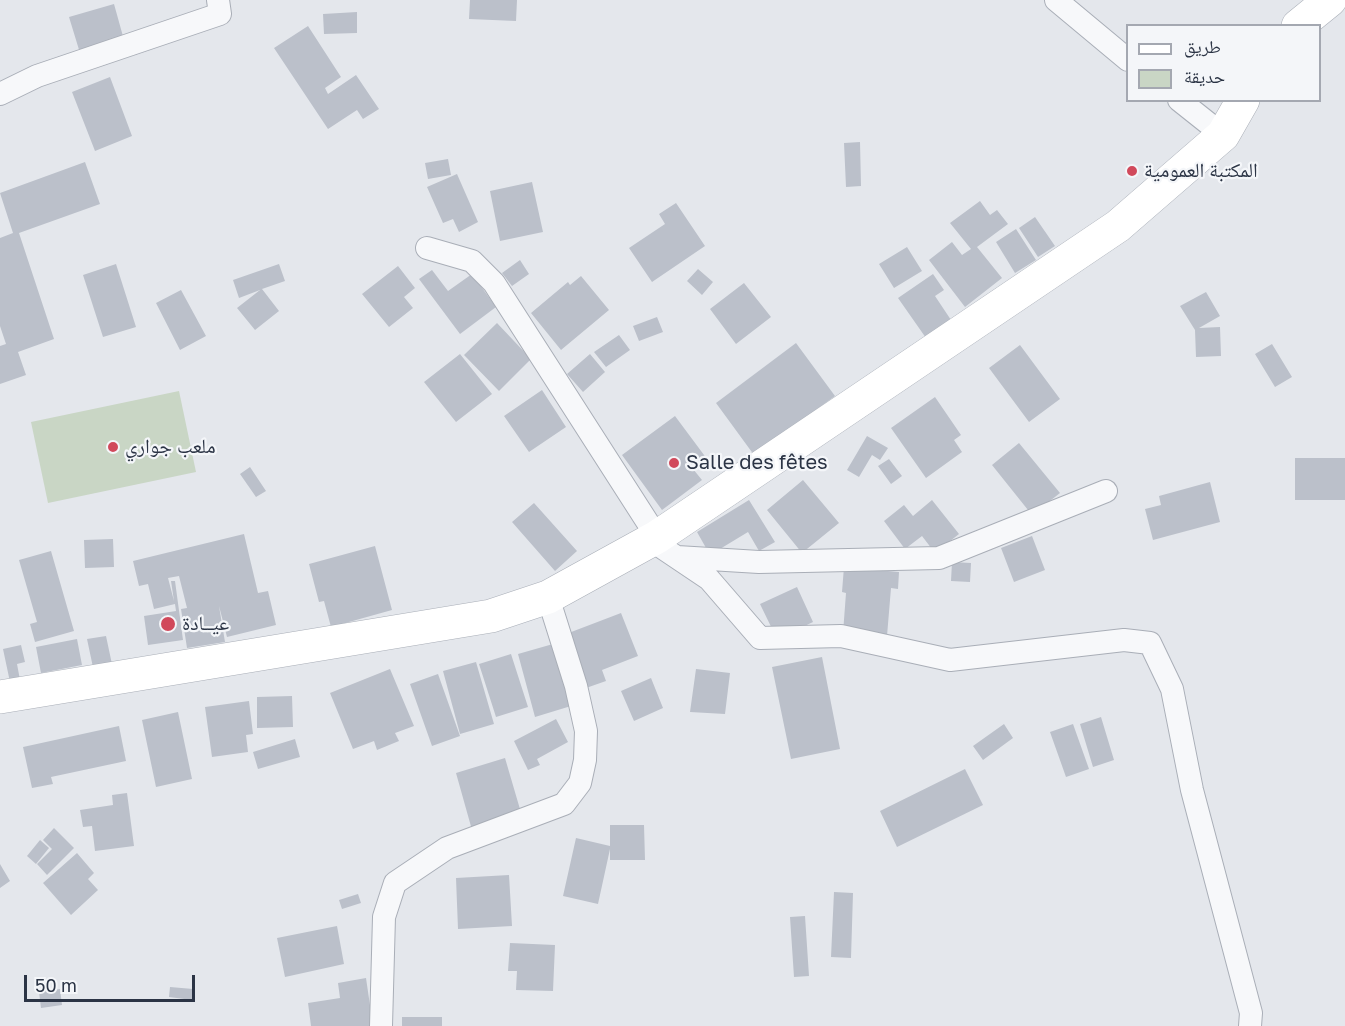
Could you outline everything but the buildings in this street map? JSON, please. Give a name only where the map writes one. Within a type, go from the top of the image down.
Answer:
[{"type":"street","points":[[0,94],[37,76],[220,14],[218,0]]},
{"type":"street","points":[[1056,0],[1126,58]]},
{"type":"street","points":[[1300,24],[1330,0]]},
{"type":"street","points":[[1182,102],[1223,135]]},
{"type":"street","points":[[0,698],[491,616],[548,597],[661,545],[1118,226],[1223,135],[1242,102]]},
{"type":"street","points":[[427,248],[472,261],[494,283],[661,545],[709,579],[760,638],[841,636],[950,660],[1124,640],[1150,643],[1172,689],[1192,790],[1251,1013],[1250,1026]]},
{"type":"street","points":[[661,545],[759,562],[939,558],[1106,492]]},
{"type":"street","points":[[381,1026],[384,917],[395,883],[447,848],[564,804],[580,783],[585,760],[586,731],[576,686],[548,597]]},
{"type":"green space","name":"ملعب جواري","points":[[179,391],[196,472],[48,503],[31,422]]},
{"type":"place","name":"المكتبة العمومية","points":[[1132,171]]},
{"type":"place","name":"ملعب جواري","points":[[113,447]]},
{"type":"place","name":"Salle des fêtes","points":[[674,463]]},
{"type":"place","name":"عيــادة","points":[[168,624]]}]
